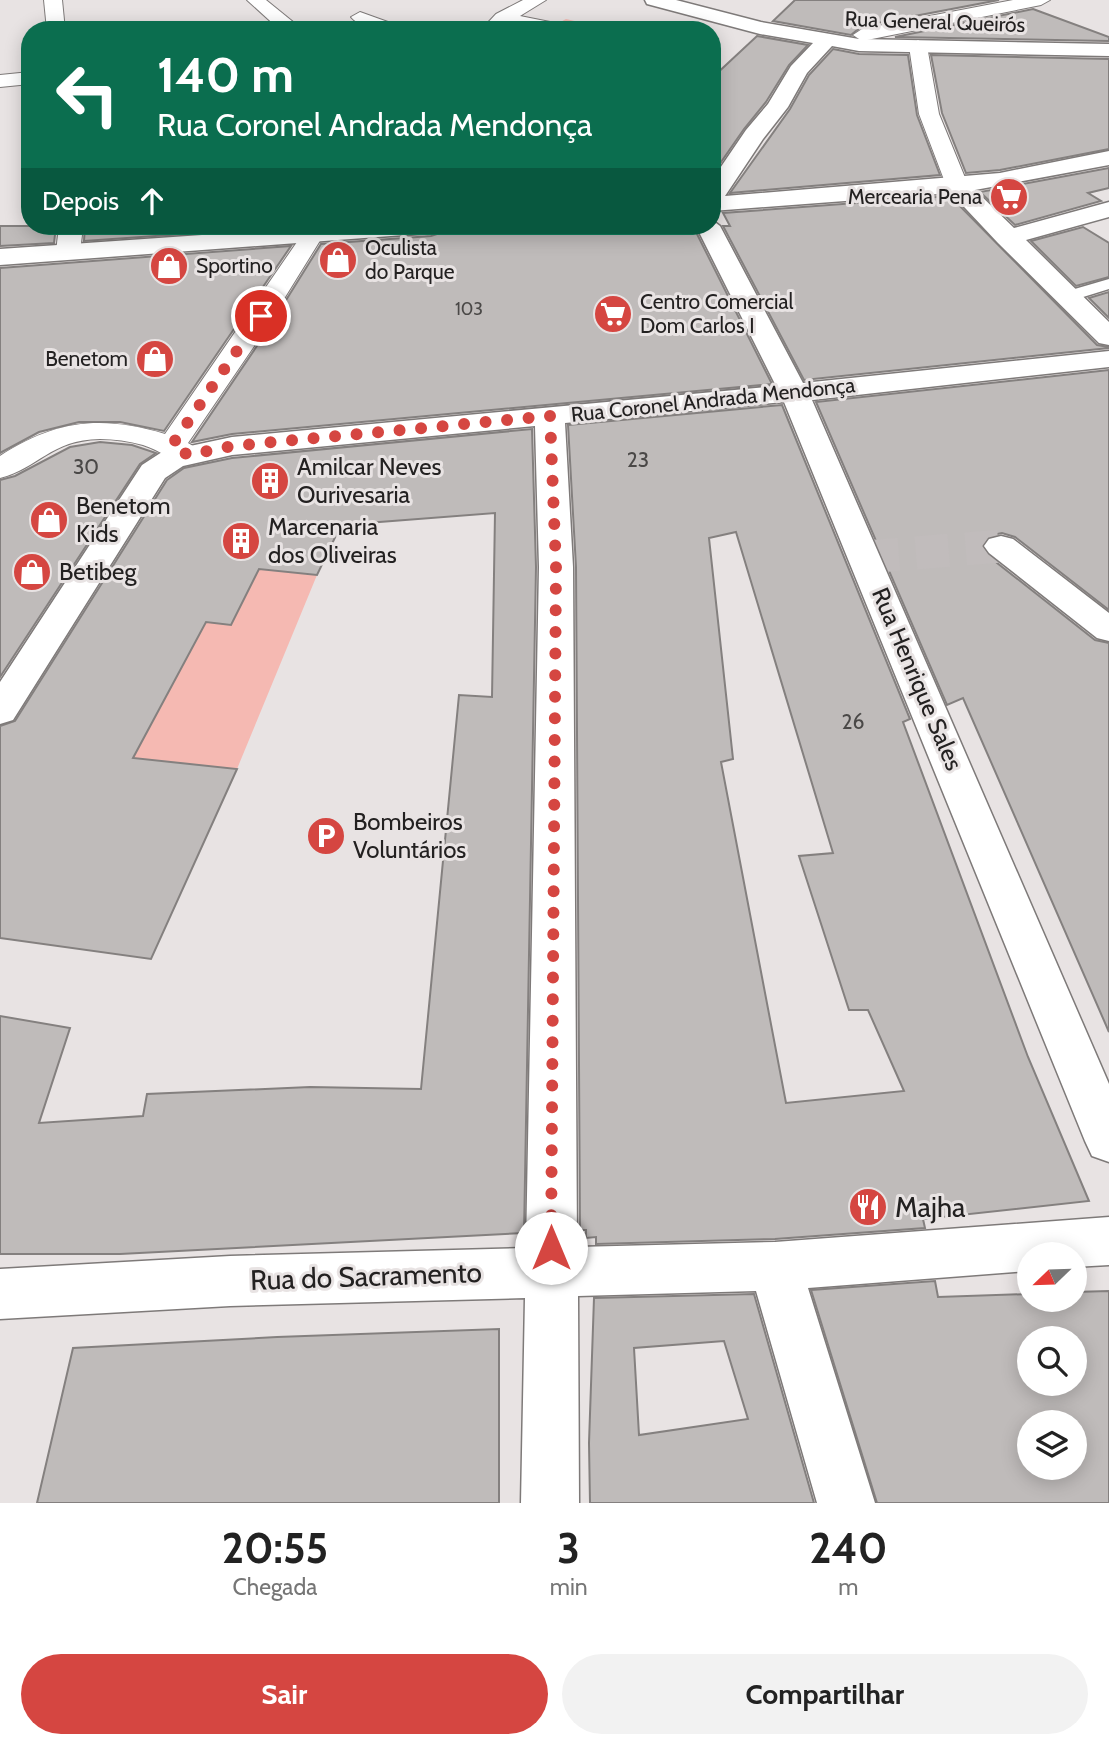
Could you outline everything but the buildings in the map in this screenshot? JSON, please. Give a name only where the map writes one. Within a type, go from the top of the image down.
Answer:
[{"type":"street","points":[[53,0],[55,21]]},
{"type":"street","points":[[256,0],[277,21]]},
{"type":"street","points":[[501,21],[537,0]]},
{"type":"street","name":"Rua General Queirós","points":[[654,0],[721,18],[859,45],[1109,50]]},
{"type":"street","points":[[863,36],[1041,0]]},
{"type":"street","points":[[721,18],[743,6]]},
{"type":"street","points":[[360,17],[370,21]]},
{"type":"street","points":[[721,184],[754,135],[777,107],[797,70],[827,40]]},
{"type":"street","points":[[918,46],[929,114],[957,185],[1007,238],[1109,337]]},
{"type":"street","points":[[0,81],[21,79]]},
{"type":"street","points":[[721,193],[957,185],[1000,180],[1109,158]]},
{"type":"street","points":[[1007,238],[1109,209]]},
{"type":"street","points":[[68,252],[70,235]]},
{"type":"street","points":[[0,257],[68,252],[154,236],[181,235]]},
{"type":"street","points":[[0,469],[44,442],[77,433],[140,433],[180,450],[248,336],[314,235]]},
{"type":"street","name":"Rua Henrique Sales","points":[[713,235],[795,392],[1109,1141]]},
{"type":"street","name":"Rua Coronel Andrada Mendonça","points":[[0,711],[153,472],[173,459],[180,450],[550,416],[1109,359]]},
{"type":"street","points":[[550,416],[556,581],[550,1503]]},
{"type":"street","points":[[1001,546],[1109,630]]},
{"type":"street","name":"Rua do Sacramento","points":[[0,1294],[230,1280],[775,1266],[1109,1241]]},
{"type":"street","points":[[775,1266],[846,1503]]},
{"type":"lane","points":[[1075,304],[1109,284]]},
{"type":"lane","points":[[1075,304],[1109,298]]},
{"type":"shaded area","points":[[259,569],[317,575],[237,769],[128,758],[202,621],[231,625]]},
{"type":"tunnel","points":[[866,557],[1001,546]]},
{"type":"place","name":"Mercearia Pena","points":[[1009,197]]},
{"type":"place","name":"Oculista do Parque","points":[[338,260]]},
{"type":"place","name":"Sportino","points":[[169,266]]},
{"type":"place","name":"Centro Comercial Dom Carlos I","points":[[613,314]]},
{"type":"place","name":"Benetom","points":[[155,359]]},
{"type":"place","name":"Amilcar Neves Ourivesaria","points":[[270,481]]},
{"type":"place","name":"Benetom Kids","points":[[49,520]]},
{"type":"place","name":"Marcenaria dos Oliveiras","points":[[241,541]]},
{"type":"place","name":"Betibeg","points":[[32,572]]},
{"type":"place","name":"Bombeiros Voluntários","points":[[326,836]]},
{"type":"place","name":"Majha","points":[[868,1207]]},
{"type":"route","points":[[261,316],[172,445],[188,455],[232,446],[550,416],[556,567],[551,1248]]}]
